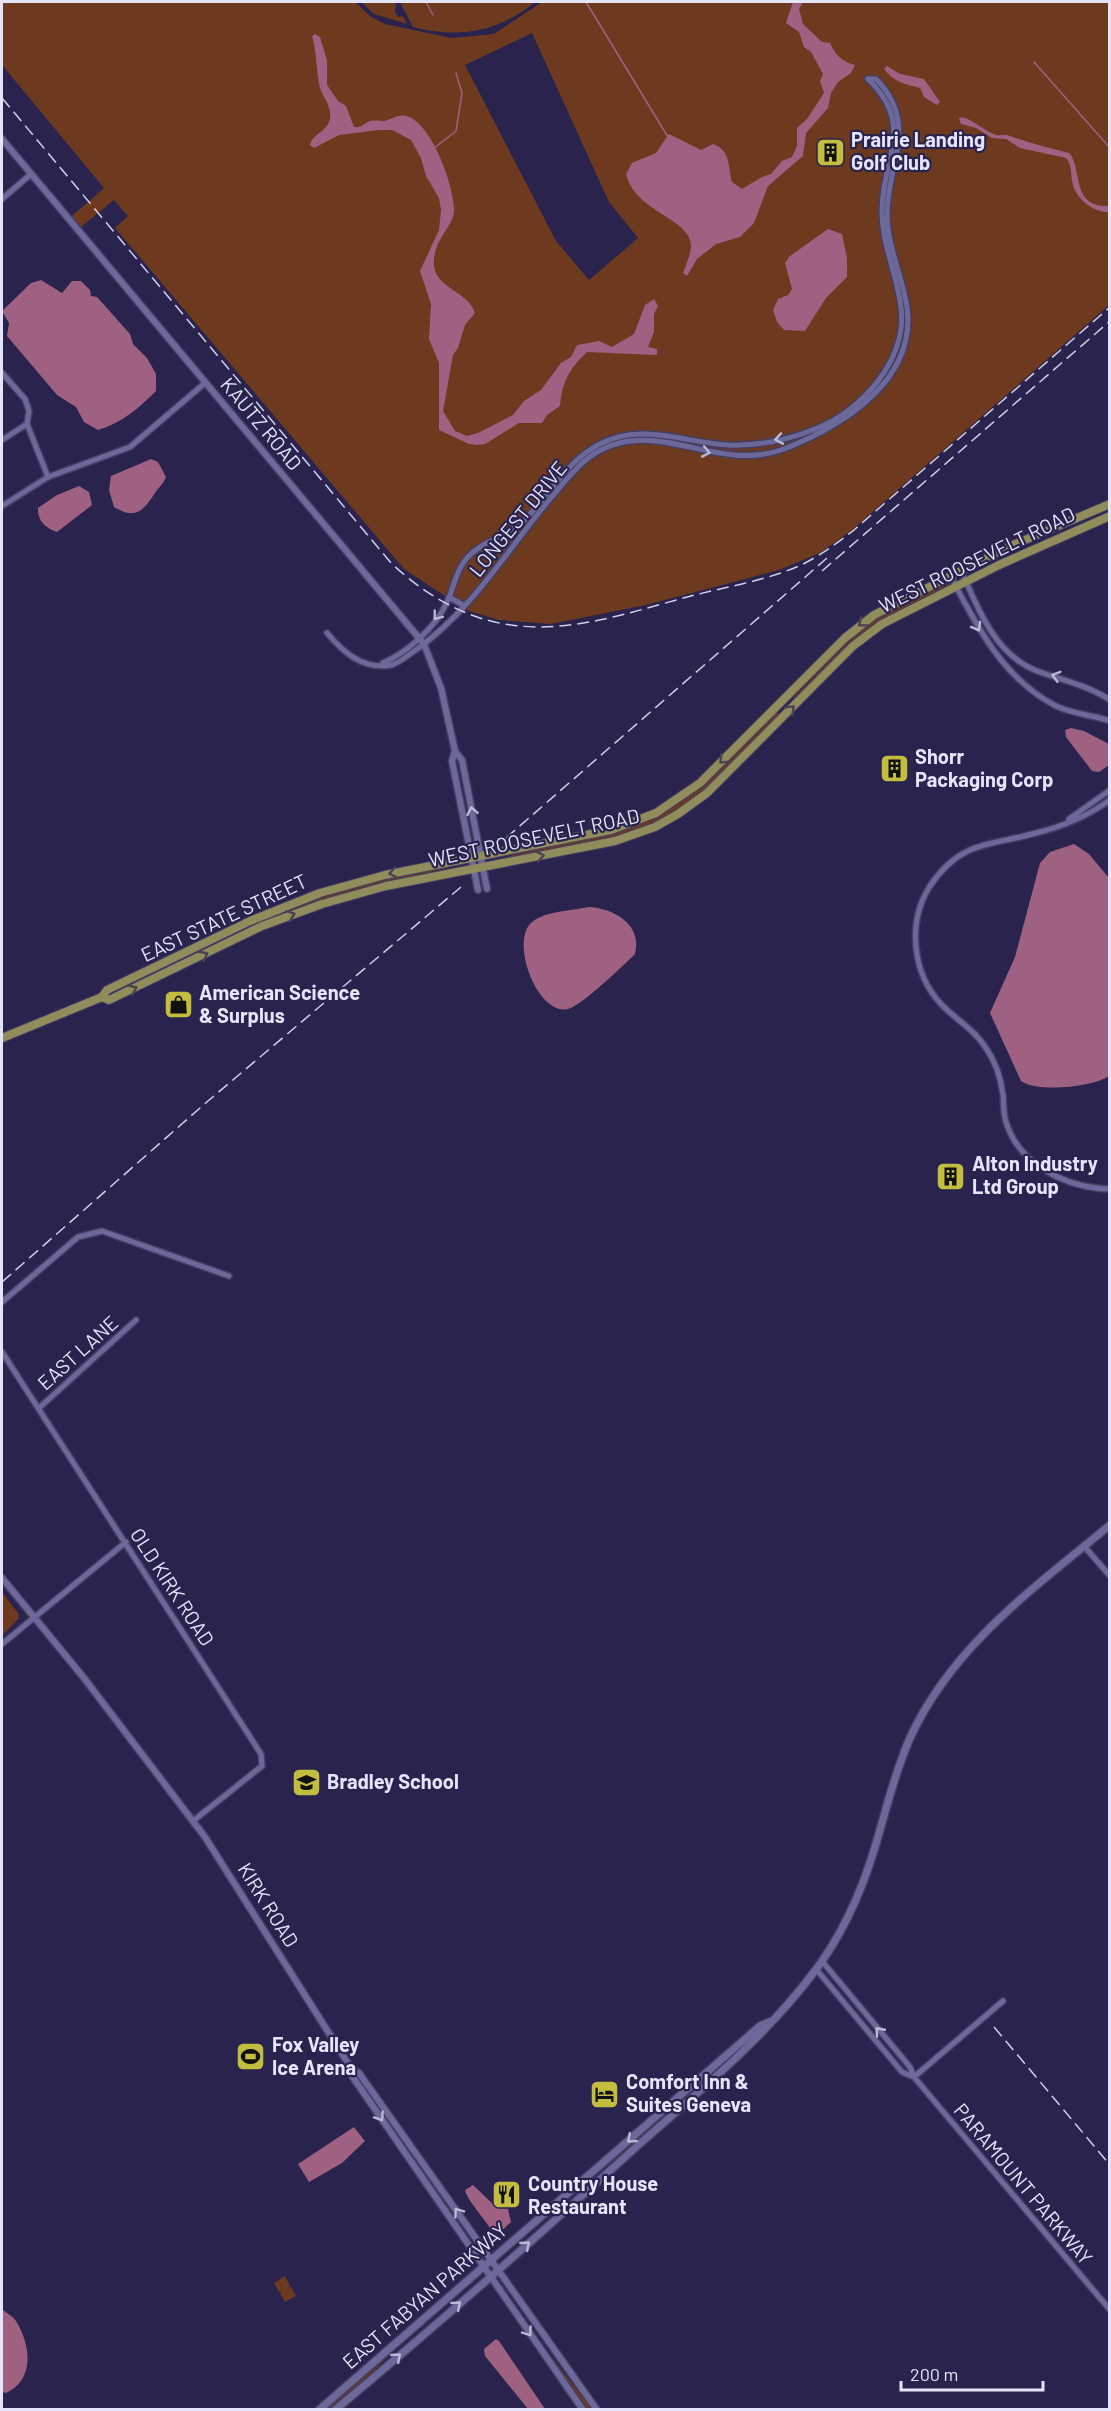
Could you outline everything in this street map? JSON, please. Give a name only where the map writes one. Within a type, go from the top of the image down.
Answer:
[{"type":"main road","name":"WEST ROOSEVELT ROAD","points":[[471,857],[611,830],[666,808],[700,783],[854,630],[889,605],[960,570],[1110,504]]},
{"type":"main road","name":"WEST ROOSEVELT ROAD","points":[[102,997],[109,1000],[248,932],[297,913],[374,890],[626,838],[678,814],[715,785],[864,637],[894,616],[956,585],[1110,516]]},
{"type":"main road","name":"EAST STATE STREET","points":[[2,1038],[102,997],[107,990],[230,930],[303,898],[368,879],[471,857]]},
{"type":"main road","name":"EAST FABYAN PARKWAY","points":[[335,2409],[498,2269],[764,2032],[771,2020],[822,1961],[862,1886],[901,1759],[930,1701],[956,1664],[985,1630],[1110,1525]]},
{"type":"main road","name":"EAST FABYAN PARKWAY","points":[[320,2409],[760,2026],[771,2020]]},
{"type":"street","name":"LONGEST DRIVE","points":[[868,79],[876,79],[892,101],[900,124],[900,144],[890,184],[888,213],[893,253],[906,303],[907,325],[901,351],[879,388],[861,407],[828,430],[780,450],[761,454],[723,455],[652,439],[619,442],[602,450],[576,469],[515,540],[488,581],[463,605],[441,632],[402,660],[379,665],[398,656],[418,638],[441,611],[449,597],[457,573],[466,559],[485,543],[519,525],[572,465],[597,446],[614,438],[643,433],[728,445],[794,436],[834,420],[850,410],[875,385],[895,351],[902,318],[882,224],[883,195],[895,143],[895,122],[885,100],[868,79]]},
{"type":"street","name":"KAUTZ ROAD","points":[[2,139],[424,644],[441,688],[455,751],[462,760],[480,856],[478,890]]},
{"type":"street","points":[[2,199],[31,174]]},
{"type":"street","points":[[2,373],[25,399],[29,411],[27,424],[48,477]]},
{"type":"street","points":[[2,506],[48,477],[130,447],[205,383]]},
{"type":"street","points":[[2,440],[27,424]]},
{"type":"street","points":[[960,570],[986,624],[1013,656],[1034,670],[1085,686],[1110,700]]},
{"type":"street","points":[[950,575],[982,637],[1026,685],[1057,706],[1110,721]]},
{"type":"street","points":[[449,597],[463,605]]},
{"type":"street","points":[[327,633],[354,659],[379,665]]},
{"type":"street","name":"KAUTZ ROAD","points":[[455,751],[452,761],[471,857],[487,889]]},
{"type":"street","points":[[1110,790],[1068,820],[1039,833],[986,842],[957,857],[937,877],[923,902],[916,925],[920,970],[935,997],[973,1031],[986,1048],[996,1068],[1003,1093],[1006,1122],[1016,1142],[1027,1155],[1052,1175],[1090,1188],[1110,1189]]},
{"type":"street","points":[[1068,820],[1080,818],[1110,800]]},
{"type":"street","points":[[2,1302],[78,1237],[102,1231],[229,1276]]},
{"type":"street","name":"EAST LANE","points":[[39,1408],[136,1320]]},
{"type":"street","name":"OLD KIRK ROAD","points":[[2,1352],[126,1542],[264,1761],[262,1766],[193,1821]]},
{"type":"street","points":[[2,1644],[126,1542]]},
{"type":"street","points":[[1084,1546],[1110,1576]]},
{"type":"street","name":"KIRK ROAD","points":[[2,1578],[193,1821],[351,2068],[359,2073],[597,2409]]},
{"type":"street","name":"PARAMOUNT PARKWAY","points":[[822,1961],[910,2067],[914,2078],[1110,2310]]},
{"type":"street","name":"PARAMOUNT PARKWAY","points":[[816,1969],[903,2072],[914,2078]]},
{"type":"street","points":[[914,2078],[1003,2001]]},
{"type":"street","points":[[351,2068],[352,2076],[583,2409]]},
{"type":"shaded area","name":"Prairie Landing Golf Club","points":[[2,2],[355,2],[370,16],[385,24],[452,38],[494,34],[542,2],[1109,2],[1109,305],[852,530],[820,553],[779,570],[646,605],[551,624],[499,620],[466,610],[404,569],[115,228],[128,216],[114,200],[81,227],[72,216],[104,188],[2,65]],"holes":[[[532,33],[609,202],[638,238],[589,280],[556,241],[465,65]]]},
{"type":"shaded area","points":[[361,2],[396,2],[395,13],[399,17],[403,16],[407,24],[374,14]]},
{"type":"shaded area","points":[[400,2],[535,2],[493,26],[478,30],[446,32],[413,27]]},
{"type":"shaded area","points":[[793,2],[803,2],[799,9],[803,24],[822,42],[830,43],[840,57],[855,65],[851,73],[838,82],[831,93],[828,108],[806,133],[803,156],[768,186],[754,223],[740,237],[716,244],[697,259],[687,276],[683,273],[691,249],[688,236],[682,228],[640,197],[631,187],[626,174],[632,163],[656,153],[669,134],[701,150],[713,144],[723,150],[728,160],[732,182],[742,189],[771,174],[782,161],[792,157],[797,146],[797,128],[807,119],[824,93],[820,81],[823,74],[811,52],[804,47],[799,32],[786,23]]},
{"type":"shaded area","points":[[315,34],[320,37],[327,60],[327,85],[338,101],[346,106],[354,127],[370,121],[384,121],[406,116],[424,130],[446,172],[454,211],[436,249],[434,266],[440,280],[466,300],[475,313],[465,325],[458,348],[453,355],[443,411],[455,431],[467,436],[478,433],[513,415],[524,401],[541,390],[561,363],[571,357],[577,345],[599,341],[612,347],[634,334],[645,305],[654,299],[658,306],[654,314],[654,332],[648,347],[657,349],[657,355],[587,352],[575,364],[568,376],[560,406],[547,415],[542,423],[519,423],[485,444],[469,444],[439,430],[439,363],[429,339],[431,304],[420,271],[439,230],[441,210],[439,198],[426,176],[421,158],[411,140],[392,130],[339,135],[314,148],[310,145],[330,119],[328,105],[320,88],[312,36]]},
{"type":"shaded area","points":[[887,66],[900,74],[924,79],[940,102],[937,105],[924,97],[920,88],[896,80],[884,69]]},
{"type":"shaded area","points":[[962,117],[996,135],[1008,135],[1069,153],[1076,167],[1083,194],[1088,201],[1097,205],[1109,206],[1109,212],[1093,208],[1078,196],[1066,158],[1020,148],[1006,139],[992,138],[976,128],[961,124],[959,119]]},
{"type":"shaded area","points":[[828,229],[842,234],[847,258],[847,277],[826,298],[805,331],[784,330],[777,322],[773,310],[778,299],[788,295],[792,289],[785,263],[790,256]]},
{"type":"shaded area","points":[[41,280],[62,293],[72,281],[81,281],[90,290],[91,296],[97,297],[130,334],[133,344],[147,358],[156,374],[156,391],[137,409],[115,423],[98,430],[84,422],[76,407],[57,395],[7,336],[9,323],[2,311],[31,283]]},
{"type":"shaded area","points":[[151,459],[158,462],[166,477],[147,504],[134,513],[114,507],[109,490],[111,476]]},
{"type":"shaded area","points":[[79,486],[89,492],[92,505],[57,532],[46,526],[39,517],[38,508],[57,495]]},
{"type":"shaded area","points":[[951,583],[869,629],[796,699],[794,697],[867,626],[901,603]]},
{"type":"shaded area","points":[[776,711],[780,715],[731,767],[676,812],[637,830],[595,843],[509,859],[509,856],[618,831],[667,811],[701,786]]},
{"type":"shaded area","points":[[1071,728],[1084,731],[1109,744],[1109,765],[1099,772],[1092,771],[1066,737],[1065,730]]},
{"type":"shaded area","points":[[1074,844],[1089,854],[1109,878],[1109,1076],[1078,1086],[1039,1087],[1021,1081],[990,1013],[1015,957],[1040,863],[1050,852]]},
{"type":"shaded area","points":[[447,865],[448,868],[362,888],[252,927],[251,924],[332,892]]},
{"type":"shaded area","points":[[588,907],[616,914],[630,926],[635,934],[635,954],[582,1001],[568,1009],[557,1008],[547,1001],[530,976],[524,946],[525,933],[531,923],[543,916]]},
{"type":"shaded area","points":[[2,1592],[18,1613],[19,1618],[2,1636]]},
{"type":"shaded area","points":[[359,2079],[446,2203],[414,2163]]},
{"type":"shaded area","points":[[652,2125],[654,2127],[618,2159],[612,2160]]},
{"type":"shaded area","points":[[354,2127],[365,2141],[342,2163],[309,2182],[298,2164]]},
{"type":"shaded area","points":[[473,2185],[494,2205],[508,2209],[511,2222],[499,2233],[491,2230],[466,2194],[465,2190]]},
{"type":"shaded area","points":[[285,2276],[290,2286],[288,2287],[291,2287],[296,2296],[285,2302],[281,2291],[279,2292],[274,2283]]},
{"type":"shaded area","points":[[2,2309],[16,2321],[21,2330],[28,2361],[22,2380],[6,2393],[2,2392]]},
{"type":"shaded area","points":[[496,2339],[545,2409],[528,2409],[485,2356],[484,2349]]},
{"type":"shaded area","points":[[398,2346],[364,2381],[330,2409],[324,2410]]},
{"type":"shaded area","points":[[546,2350],[592,2409],[587,2409]]},
{"type":"waterway","points":[[426,2],[433,15]]},
{"type":"waterway","points":[[586,2],[668,137]]},
{"type":"waterway","points":[[1034,62],[1110,148]]},
{"type":"waterway","points":[[433,149],[456,131],[462,93],[456,73]]},
{"type":"railway","points":[[2,98],[391,563],[431,595],[462,611],[494,622],[534,627],[604,619],[762,579],[808,561],[854,530],[1110,307]]},
{"type":"railway","points":[[822,571],[1110,321]]},
{"type":"railway","points":[[506,838],[827,558]]},
{"type":"railway","points":[[2,1282],[208,1101],[461,887]]},
{"type":"railway","points":[[994,2027],[1110,2165]]},
{"type":"place","name":"Prairie Landing Golf Club","points":[[830,152]]},
{"type":"place","name":"Shorr Packaging Corp","points":[[894,769]]},
{"type":"place","name":"American Science & Surplus","points":[[178,1004]]},
{"type":"place","name":"Alton Industry Ltd Group","points":[[951,1176]]},
{"type":"place","name":"Bradley School","points":[[306,1782]]},
{"type":"place","name":"Fox Valley Ice Arena","points":[[251,2057]]},
{"type":"place","name":"Comfort Inn & Suites Geneva","points":[[605,2094]]},
{"type":"place","name":"Country House Restaurant","points":[[507,2195]]}]
